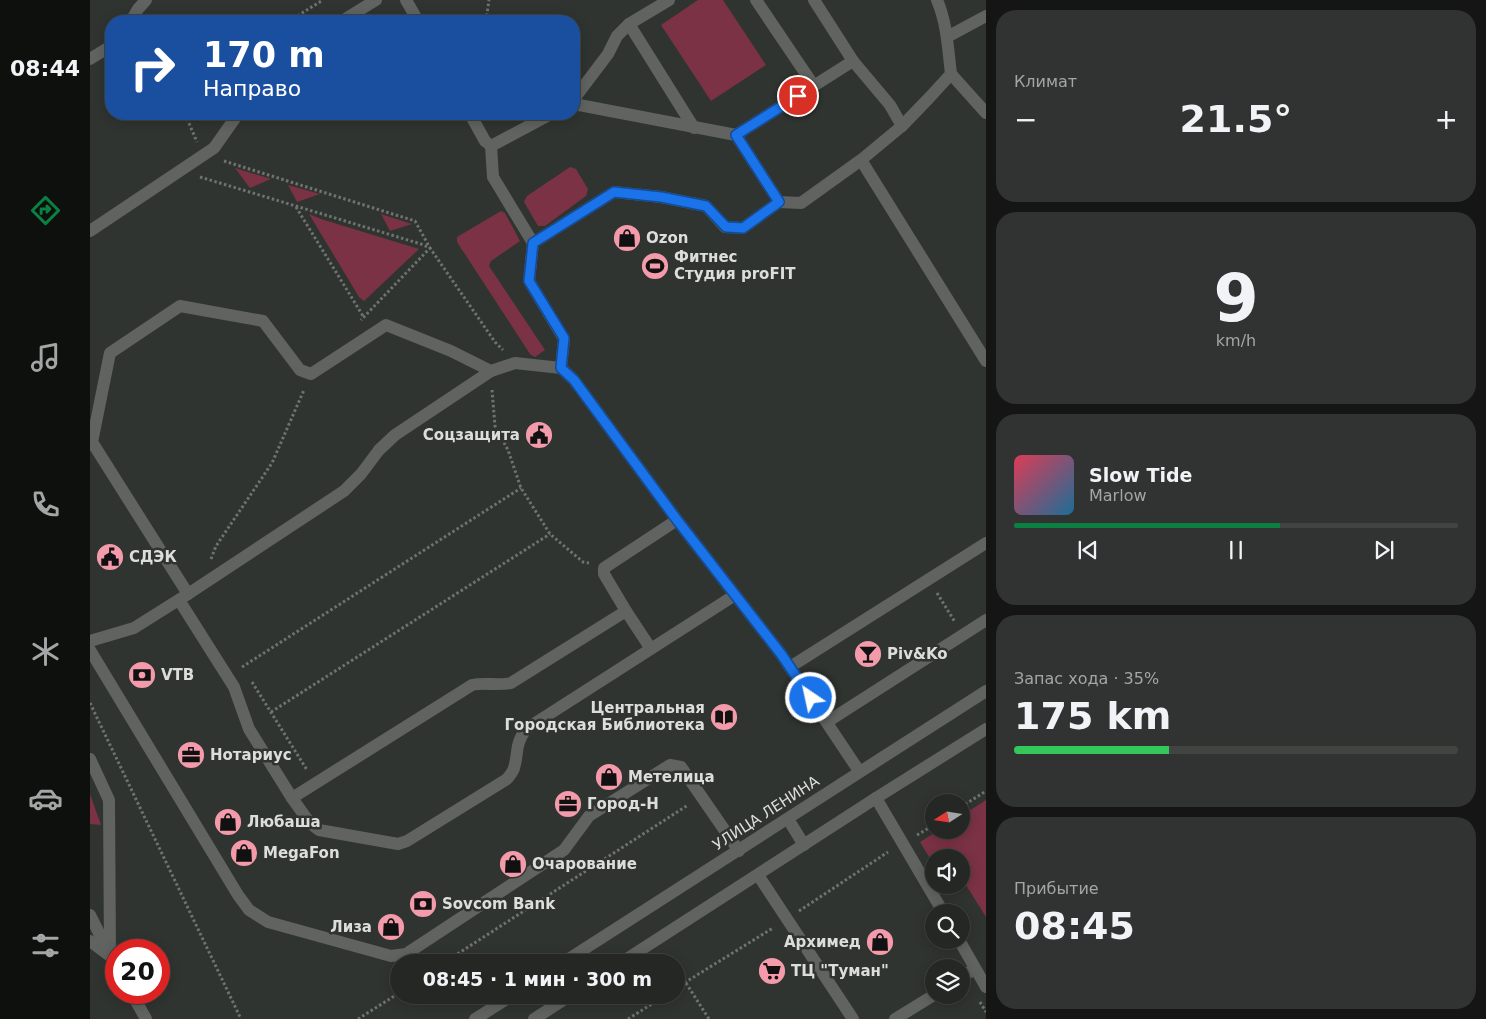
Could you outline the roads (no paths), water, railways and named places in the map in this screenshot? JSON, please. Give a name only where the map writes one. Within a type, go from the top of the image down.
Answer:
[{"type":"main road","points":[[134,15],[146,0]]},
{"type":"main road","points":[[352,15],[376,0]]},
{"type":"main road","points":[[406,0],[415,15]]},
{"type":"main road","points":[[580,91],[608,54],[617,36],[629,24],[669,0]]},
{"type":"main road","points":[[756,0],[814,86]]},
{"type":"main road","points":[[814,0],[853,61],[890,105],[902,126]]},
{"type":"main road","points":[[937,0],[941,9],[947,37],[951,74],[986,113]]},
{"type":"main road","points":[[947,37],[986,16]]},
{"type":"main road","points":[[629,24],[694,128]]},
{"type":"main road","points":[[90,59],[105,50]]},
{"type":"main road","points":[[580,105],[736,135],[853,61]]},
{"type":"main road","points":[[533,243],[614,192],[661,197],[706,206],[726,227],[743,228],[779,202],[801,203],[861,160],[902,126],[951,74]]},
{"type":"main road","points":[[90,231],[214,148],[234,120]]},
{"type":"main road","points":[[473,120],[485,141],[491,146],[493,177],[533,243],[529,281],[564,338],[561,368]]},
{"type":"main road","points":[[491,146],[540,120]]},
{"type":"main road","points":[[736,135],[779,202]]},
{"type":"main road","points":[[861,160],[986,361]]},
{"type":"main road","points":[[491,371],[451,351],[386,325],[311,374],[300,370],[263,321],[180,306],[110,352],[92,442],[184,597],[234,686],[248,729],[308,822],[318,830],[398,844],[407,841],[508,779],[514,769],[516,748],[520,737],[526,729],[735,595]]},
{"type":"main road","points":[[90,641],[134,628],[344,491],[361,474],[379,450],[395,435],[491,371],[515,363],[561,368],[574,380],[677,520],[790,667],[859,771]]},
{"type":"main road","points":[[650,649],[604,574],[604,568],[677,520]]},
{"type":"main road","points":[[790,667],[986,544]]},
{"type":"main road","points":[[292,798],[472,685],[483,682],[503,685],[511,683],[626,611]]},
{"type":"main road","points":[[827,722],[986,620]]},
{"type":"main road","points":[[90,650],[238,895],[249,910],[268,922],[391,956],[406,954],[564,850],[588,816],[670,765],[681,767],[739,851]]},
{"type":"main road","name":"УЛИЦА ЛЕНИНА","points":[[577,954],[986,691]]},
{"type":"main road","points":[[635,954],[986,728]]},
{"type":"main road","points":[[90,759],[109,800],[112,939]]},
{"type":"main road","points":[[876,798],[938,904]]},
{"type":"main road","points":[[788,819],[804,845]]},
{"type":"main road","points":[[758,875],[853,1019]]},
{"type":"main road","points":[[90,916],[105,945]]},
{"type":"main road","points":[[90,941],[105,954]]},
{"type":"main road","points":[[964,949],[986,987]]},
{"type":"main road","points":[[970,972],[975,969]]},
{"type":"main road","points":[[895,1019],[925,1000]]},
{"type":"main road","points":[[138,1004],[146,1019]]},
{"type":"main road","points":[[475,1019],[499,1004]]},
{"type":"main road","points":[[534,1019],[558,1004]]},
{"type":"place","name":"Ozon","points":[[627,238]]},
{"type":"place","name":"Фитнес Студия proFIT","points":[[655,266]]},
{"type":"place","name":"Соцзащита","points":[[539,435]]},
{"type":"place","name":"СДЭК","points":[[110,557]]},
{"type":"place","name":"Piv&Ko","points":[[868,654]]},
{"type":"place","name":"VTB","points":[[142,675]]},
{"type":"place","name":"Центральная Городская Библиотека","points":[[724,717]]},
{"type":"place","name":"Нотариус","points":[[191,755]]},
{"type":"place","name":"Метелица","points":[[609,777]]},
{"type":"place","name":"Город-Н","points":[[568,804]]},
{"type":"place","name":"Любаша","points":[[228,822]]},
{"type":"place","name":"MegaFon","points":[[244,853]]},
{"type":"place","name":"Очарование","points":[[513,864]]},
{"type":"place","name":"Sovcom Bank","points":[[423,904]]},
{"type":"place","name":"Лиза","points":[[391,927]]},
{"type":"place","name":"Архимед","points":[[880,942]]},
{"type":"place","name":"ТЦ \"Туман\"","points":[[772,971]]}]
